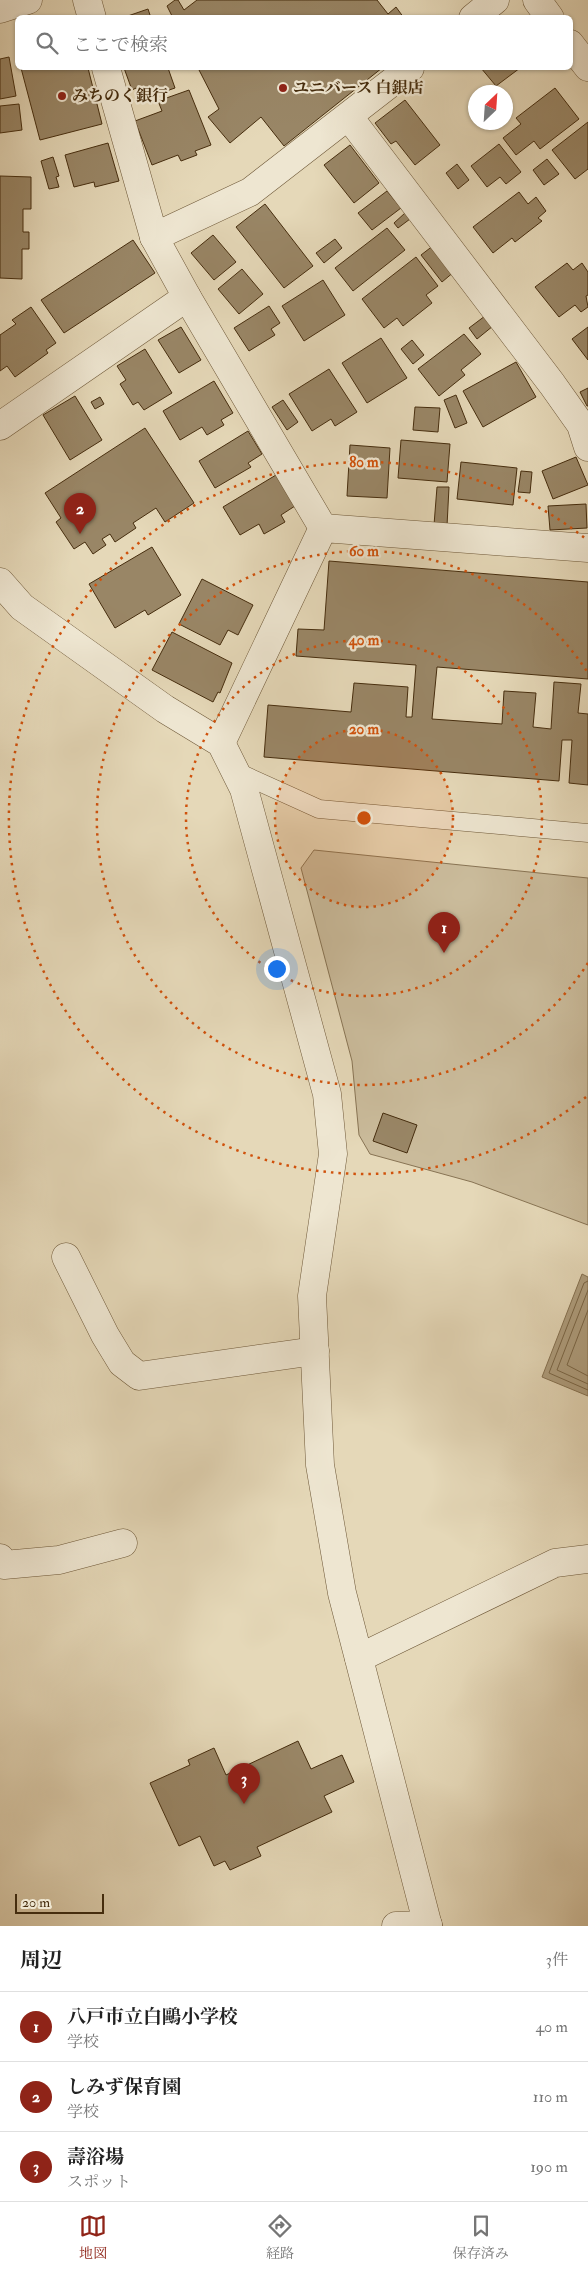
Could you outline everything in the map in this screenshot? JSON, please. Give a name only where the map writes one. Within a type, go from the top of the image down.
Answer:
[{"type":"street","points":[[0,8],[28,0]]},
{"type":"street","points":[[87,0],[91,15]]},
{"type":"street","points":[[477,15],[495,0]]},
{"type":"street","points":[[537,0],[548,15]]},
{"type":"street","points":[[573,48],[588,68]]},
{"type":"street","points":[[107,70],[154,237],[187,298],[323,528]]},
{"type":"street","points":[[154,237],[250,192],[408,70]]},
{"type":"street","points":[[349,117],[552,384],[581,425],[588,446]]},
{"type":"street","points":[[0,426],[187,298]]},
{"type":"street","points":[[323,528],[588,548]]},
{"type":"street","points":[[220,743],[323,528]]},
{"type":"street","points":[[0,582],[22,607],[165,709],[220,743],[244,789],[327,1094],[333,1154],[312,1296],[320,1465],[342,1593],[428,1925],[396,1926]]},
{"type":"street","points":[[66,1258],[104,1336],[122,1363],[139,1376],[315,1351]]},
{"type":"street","points":[[0,1558],[4,1565],[59,1560],[123,1543]]},
{"type":"street","points":[[359,1658],[556,1563],[588,1558]]},
{"type":"lane","points":[[235,771],[318,809],[588,834]]},
{"type":"shaded area","points":[[314,850],[588,878],[588,1225],[472,1182],[370,1154],[359,1135],[352,1061],[301,868]]},
{"type":"water","points":[[582,1274],[588,1277],[588,1396],[542,1377]]},
{"type":"building","points":[[175,0],[178,0],[184,10],[197,0],[377,0],[388,14],[396,7],[402,15],[172,15],[167,6]]},
{"type":"building","points":[[148,9],[150,15],[131,15]]},
{"type":"building","points":[[9,57],[16,96],[0,99],[0,59]]},
{"type":"building","name":"みちのく銀行","points":[[22,70],[88,70],[102,124],[40,140]]},
{"type":"building","points":[[125,70],[169,70],[175,88],[140,100],[136,88],[132,90]]},
{"type":"building","name":"ユニバース 白銀店","points":[[199,70],[379,70],[284,146],[261,117],[230,143],[208,117],[219,109]]},
{"type":"building","points":[[483,70],[517,70],[495,85]]},
{"type":"building","points":[[555,88],[579,119],[540,149],[534,141],[516,155],[503,138],[521,124],[516,118]]},
{"type":"building","points":[[189,90],[211,145],[195,151],[197,155],[181,161],[178,155],[152,165],[135,121],[162,111],[158,101]]},
{"type":"building","points":[[405,100],[440,145],[415,165],[396,141],[391,144],[375,123]]},
{"type":"building","points":[[19,104],[22,130],[0,133],[0,106]]},
{"type":"building","points":[[588,122],[588,169],[575,179],[552,150]]},
{"type":"building","points":[[108,143],[119,181],[95,187],[94,182],[74,187],[65,155]]},
{"type":"building","points":[[499,144],[521,172],[506,184],[500,177],[487,187],[471,166]]},
{"type":"building","points":[[350,145],[379,183],[354,203],[324,165]]},
{"type":"building","points":[[53,157],[59,176],[56,177],[59,187],[49,189],[41,161]]},
{"type":"building","points":[[547,159],[559,174],[544,185],[533,170]]},
{"type":"building","points":[[457,164],[469,180],[458,189],[446,173]]},
{"type":"building","points":[[0,176],[31,177],[31,209],[23,209],[23,232],[29,232],[29,249],[22,249],[22,279],[0,278]]},
{"type":"building","points":[[387,191],[401,208],[372,230],[358,213]]},
{"type":"building","points":[[519,192],[528,204],[536,197],[546,211],[538,218],[542,221],[515,242],[512,238],[493,253],[473,227]]},
{"type":"building","points":[[265,204],[313,266],[284,288],[236,227]]},
{"type":"building","points":[[405,213],[410,219],[398,228],[394,223]]},
{"type":"building","points":[[387,228],[405,250],[353,291],[335,268]]},
{"type":"building","points":[[213,235],[236,262],[214,280],[191,253]]},
{"type":"building","points":[[335,239],[342,248],[324,263],[316,253]]},
{"type":"building","points":[[133,240],[155,273],[64,333],[41,300]]},
{"type":"building","points":[[434,245],[455,271],[442,282],[421,255]]},
{"type":"building","points":[[416,257],[438,286],[426,295],[432,303],[403,326],[397,318],[384,328],[362,299]]},
{"type":"building","points":[[567,263],[573,270],[582,263],[588,272],[588,295],[586,296],[588,307],[581,312],[575,305],[559,317],[535,287]]},
{"type":"building","points":[[242,269],[263,294],[239,314],[218,289]]},
{"type":"building","points":[[323,280],[345,315],[304,341],[282,306]]},
{"type":"building","points":[[269,306],[280,323],[271,329],[275,335],[249,351],[234,328]]},
{"type":"building","points":[[31,307],[56,343],[46,350],[48,353],[15,377],[7,366],[0,371],[0,335],[16,324],[12,320]]},
{"type":"building","points":[[485,316],[493,326],[477,339],[469,328]]},
{"type":"building","points":[[181,327],[201,360],[179,373],[158,340]]},
{"type":"building","points":[[588,327],[588,360],[572,339]]},
{"type":"building","points":[[464,334],[481,354],[461,370],[465,375],[439,396],[418,369]]},
{"type":"building","points":[[381,338],[407,378],[367,403],[342,363]]},
{"type":"building","points":[[412,340],[424,355],[413,364],[401,349]]},
{"type":"building","points":[[145,349],[172,393],[144,410],[138,402],[133,405],[120,384],[126,380],[117,366]]},
{"type":"building","points":[[516,362],[536,397],[483,427],[463,391]]},
{"type":"building","points":[[329,369],[357,412],[335,426],[331,419],[312,431],[289,394]]},
{"type":"building","points":[[214,381],[233,413],[221,420],[224,425],[207,435],[202,427],[180,440],[163,411]]},
{"type":"building","points":[[588,388],[588,406],[587,406],[580,392]]},
{"type":"building","points":[[456,395],[467,423],[455,428],[444,400]]},
{"type":"building","points":[[75,396],[102,440],[70,460],[43,415]]},
{"type":"building","points":[[100,397],[104,404],[95,409],[91,402]]},
{"type":"building","points":[[283,400],[298,422],[287,430],[272,407]]},
{"type":"building","points":[[415,407],[440,408],[438,432],[413,430]]},
{"type":"building","points":[[145,428],[194,503],[165,522],[156,508],[133,523],[136,528],[115,542],[110,534],[102,539],[106,545],[93,554],[85,542],[74,549],[56,522],[61,518],[45,493]]},
{"type":"building","points":[[248,431],[262,454],[248,463],[251,467],[215,488],[199,461]]},
{"type":"building","points":[[401,440],[450,444],[447,482],[398,478]]},
{"type":"building","points":[[350,445],[390,448],[387,498],[347,496]]},
{"type":"building","points":[[576,457],[588,485],[553,499],[542,471]]},
{"type":"building","points":[[461,462],[517,468],[513,505],[457,499]]},
{"type":"building","points":[[521,471],[532,472],[530,493],[518,492]]},
{"type":"building","points":[[276,475],[295,506],[281,515],[285,522],[264,534],[259,524],[240,535],[223,507]]},
{"type":"building","points":[[437,487],[449,487],[447,526],[434,525]]},
{"type":"building","points":[[586,504],[587,528],[550,530],[548,506]]},
{"type":"building","points":[[152,547],[181,595],[148,615],[145,610],[115,628],[89,584]]},
{"type":"building","points":[[329,561],[588,582],[588,679],[437,667],[432,719],[502,724],[504,691],[536,693],[533,727],[551,729],[554,682],[581,684],[578,713],[588,714],[588,785],[569,783],[572,740],[562,740],[559,781],[264,757],[268,705],[351,712],[354,683],[408,687],[406,717],[412,717],[416,665],[296,656],[298,629],[324,630]]},
{"type":"building","points":[[202,579],[253,605],[238,635],[228,630],[220,645],[179,624]]},
{"type":"building","points":[[172,632],[232,663],[220,693],[218,692],[213,702],[152,670]]},
{"type":"building","points":[[383,1113],[417,1125],[407,1153],[373,1141]]},
{"type":"building","points":[[298,1741],[311,1769],[342,1755],[354,1782],[324,1796],[332,1812],[257,1847],[261,1856],[230,1870],[225,1861],[214,1866],[200,1836],[179,1846],[150,1783],[190,1765],[188,1760],[214,1748],[226,1775]]},
{"type":"place","name":"ユニバース 白銀店","points":[[283,88]]},
{"type":"place","name":"みちのく銀行","points":[[62,96]]},
{"type":"place","name":"しみず保育園","points":[[80,534]]},
{"type":"place","name":"八戸市立白鷗小学校","points":[[444,953]]},
{"type":"place","name":"壽浴場","points":[[244,1804]]}]
